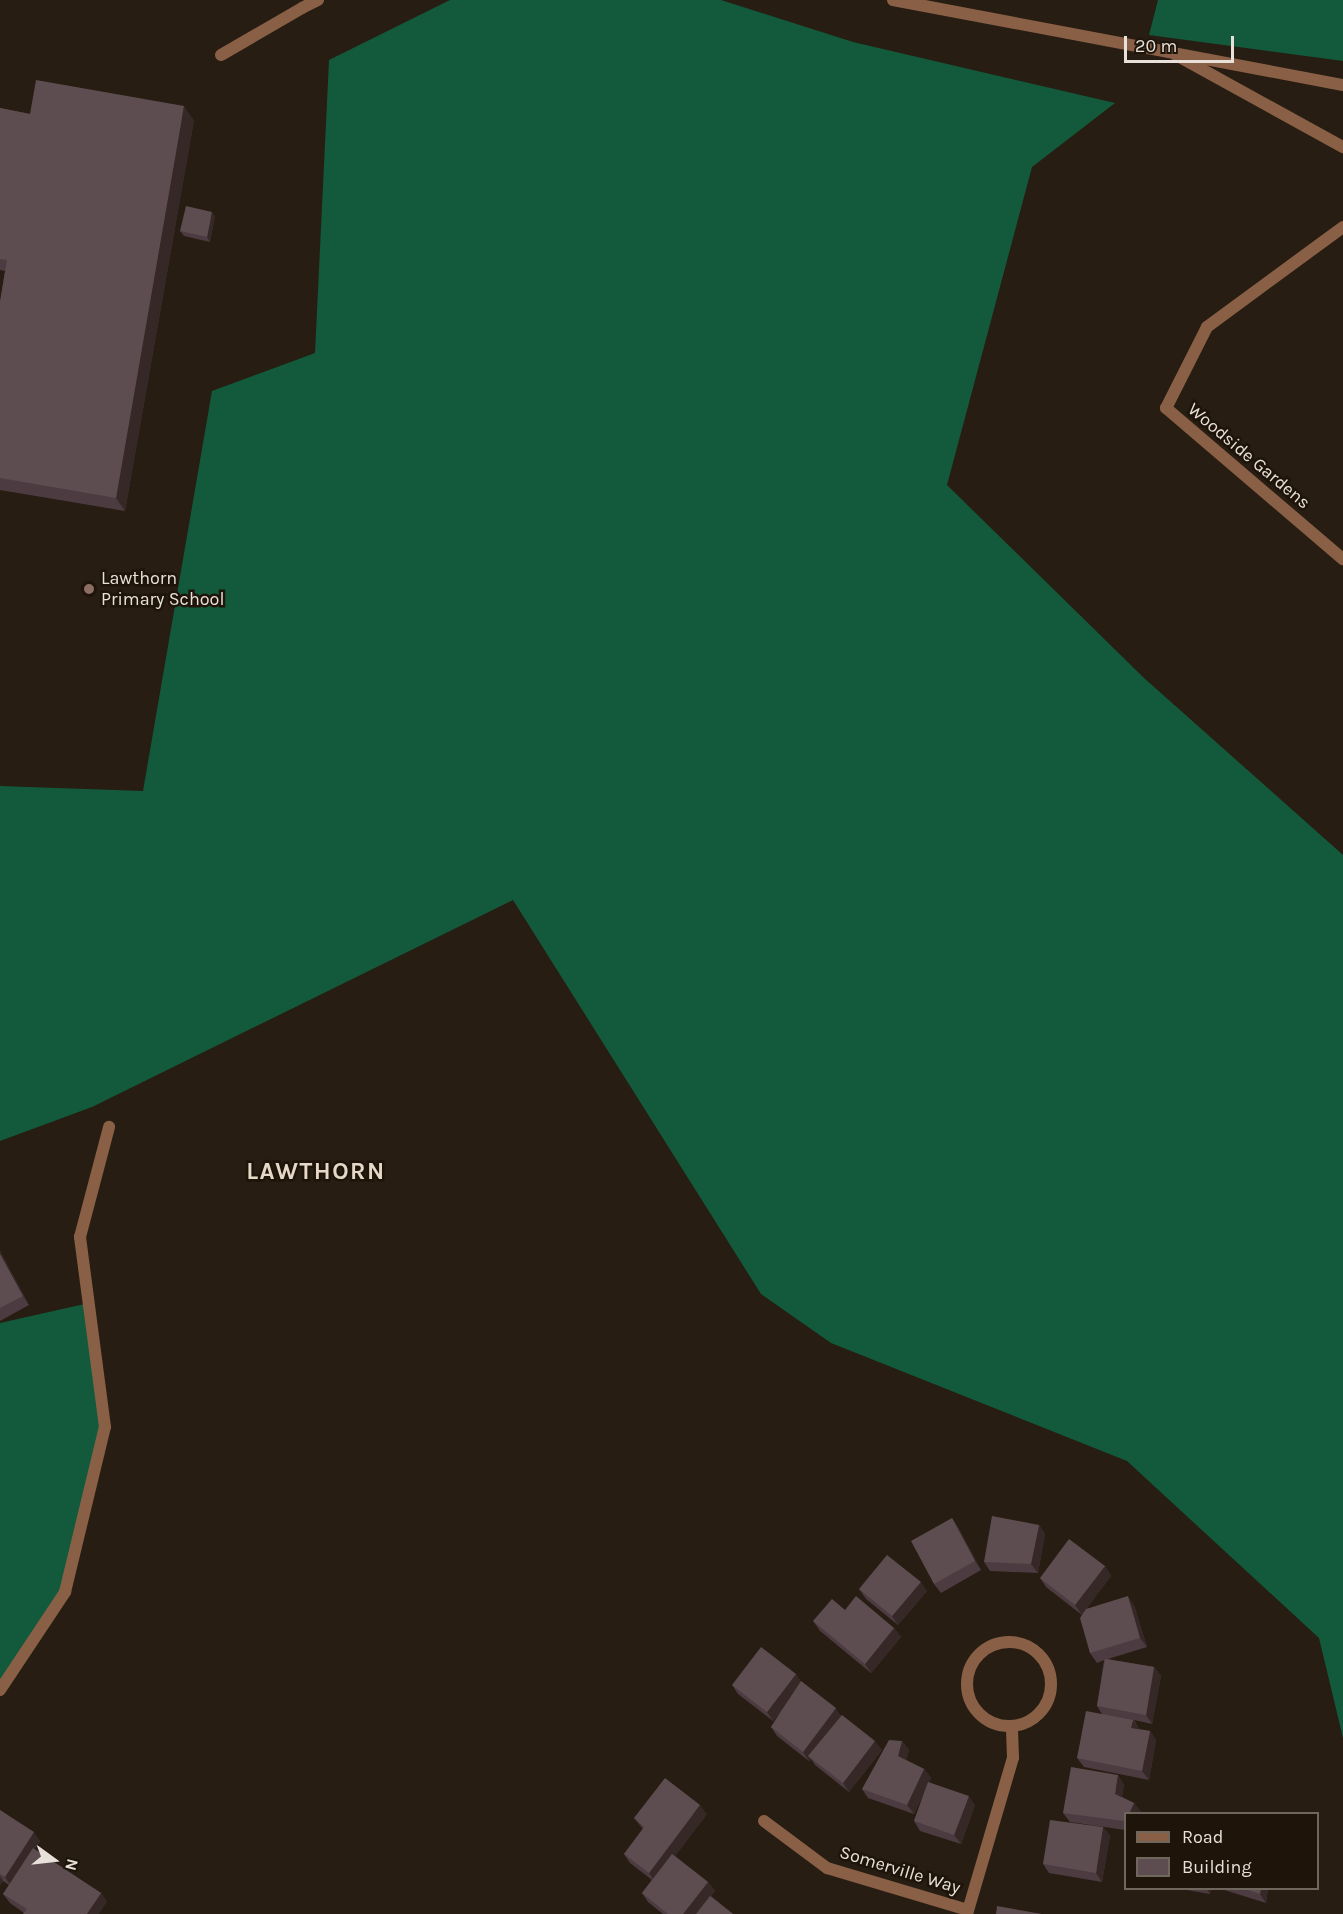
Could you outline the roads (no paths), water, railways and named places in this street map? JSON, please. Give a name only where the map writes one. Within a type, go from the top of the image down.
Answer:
[{"type":"street","points":[[221,55],[318,0]]},
{"type":"street","points":[[893,0],[1343,85]]},
{"type":"street","points":[[1173,53],[1343,147]]},
{"type":"street","name":"Woodside Gardens","points":[[1343,227],[1207,327],[1166,408],[1343,560]]},
{"type":"street","points":[[0,1690],[65,1592],[105,1427],[80,1237],[109,1127]]},
{"type":"street","points":[[1012,1642],[1038,1653],[1051,1678],[1046,1705],[1026,1723],[1012,1726],[986,1719],[969,1698],[967,1684],[977,1658],[999,1643],[1012,1642]]},
{"type":"street","points":[[968,1912],[1013,1758],[1012,1726]]},
{"type":"street","name":"Somerville Way","points":[[764,1821],[828,1868],[968,1912]]},
{"type":"place","name":"Lawthorn Primary School","points":[[89,589]]},
{"type":"district","name":"LAWTHORN","points":[[316,1172]]}]
